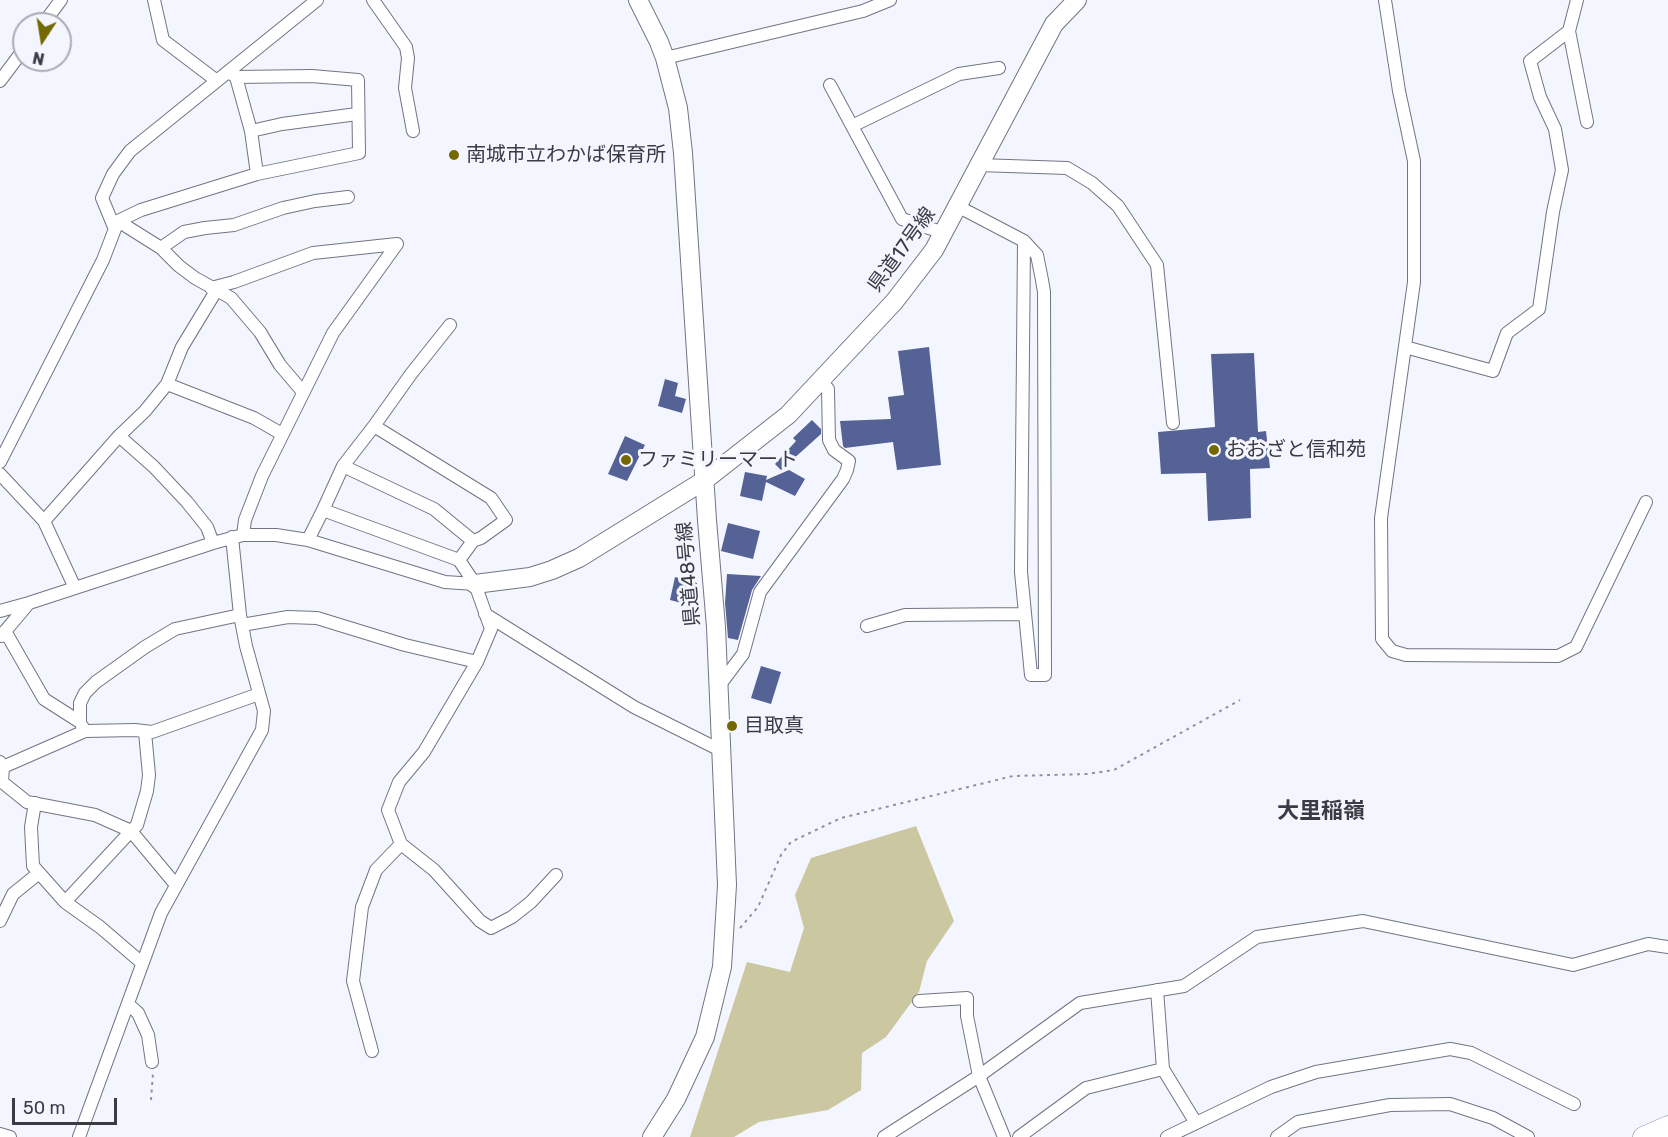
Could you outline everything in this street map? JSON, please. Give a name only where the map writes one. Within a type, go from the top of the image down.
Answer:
[{"type":"main road","name":"県道48号線","points":[[638,0],[665,58],[678,108],[683,153],[719,686],[728,885],[725,942],[716,997],[705,1037],[676,1099],[652,1137]]},
{"type":"main road","name":"県道17号線","points":[[475,584],[530,577],[561,566],[604,543],[705,480],[788,415],[894,302],[921,268],[959,207],[1054,24],[1077,0]]},
{"type":"main road","points":[[1643,1137],[1668,1126]]},
{"type":"street","points":[[154,0],[163,40],[216,81]]},
{"type":"street","points":[[303,392],[280,365],[260,332],[231,298],[179,266],[161,248],[116,224],[102,198],[113,174],[130,151],[216,81],[232,75],[317,0]]},
{"type":"street","points":[[373,0],[406,47],[408,58],[405,88],[413,131]]},
{"type":"street","points":[[665,58],[863,11],[890,0]]},
{"type":"street","points":[[1385,0],[1399,91],[1414,161],[1414,282],[1381,518],[1382,639],[1392,651],[1406,655],[1558,656],[1576,647],[1646,502]]},
{"type":"street","points":[[1577,0],[1569,31],[1587,122]]},
{"type":"street","points":[[1404,347],[1492,371],[1507,333],[1539,309],[1553,212],[1562,170],[1555,129],[1540,97],[1530,61],[1569,31]]},
{"type":"street","points":[[0,81],[12,65]]},
{"type":"street","points":[[852,126],[959,74],[999,68]]},
{"type":"street","points":[[0,462],[103,260],[116,224],[141,210],[257,174],[359,153],[358,80],[312,76],[232,75]]},
{"type":"street","points":[[232,75],[251,131],[257,174]]},
{"type":"street","points":[[830,85],[902,219],[944,233]]},
{"type":"street","points":[[251,131],[282,124],[357,114]]},
{"type":"street","points":[[979,165],[1067,168],[1092,183],[1118,206],[1157,265],[1173,423]]},
{"type":"street","points":[[161,248],[184,232],[234,225],[283,208],[348,197]]},
{"type":"street","points":[[959,207],[1024,241],[1037,255],[1044,292],[1046,675],[1031,675],[1022,572],[1024,241]]},
{"type":"street","points":[[44,521],[119,436],[145,411],[166,384],[182,347],[213,289],[313,253],[397,244],[333,333],[262,476],[238,536],[241,620],[264,711],[262,730],[161,913],[79,1137]]},
{"type":"street","points":[[308,540],[343,466],[450,325]]},
{"type":"street","points":[[719,686],[743,654],[759,592],[843,479],[847,470],[849,461],[834,450],[829,440],[828,388],[820,380]]},
{"type":"street","points":[[166,384],[254,418],[282,434]]},
{"type":"street","points":[[374,426],[491,498],[506,520],[473,541],[459,560]]},
{"type":"street","points":[[119,436],[154,467],[187,502],[207,527],[213,543]]},
{"type":"street","points":[[343,466],[434,509],[473,541]]},
{"type":"street","points":[[0,474],[44,521],[75,588]]},
{"type":"street","points":[[323,510],[459,560],[475,584],[491,629],[477,662],[424,752],[399,782],[388,810],[401,844],[434,870],[480,921],[491,928],[512,917],[531,902],[556,875]]},
{"type":"street","points":[[0,611],[238,536],[276,535],[308,540],[445,582],[475,584]]},
{"type":"street","points":[[29,603],[2,634],[44,699],[83,727]]},
{"type":"street","points":[[485,614],[634,707],[722,751]]},
{"type":"street","points":[[867,626],[905,615],[1025,614]]},
{"type":"street","points":[[83,727],[80,703],[96,682],[175,629],[288,616],[317,618],[405,645],[477,662]]},
{"type":"street","points":[[176,885],[131,831],[95,815],[27,802],[4,790],[1,764],[83,727],[152,732],[259,694]]},
{"type":"street","points":[[65,902],[137,825],[149,775],[145,732]]},
{"type":"street","points":[[35,803],[31,828],[33,866],[65,902],[100,927],[142,963]]},
{"type":"street","points":[[372,1052],[353,981],[362,907],[376,870],[401,844]]},
{"type":"street","points":[[0,921],[13,894],[39,873]]},
{"type":"street","points":[[884,1137],[979,1076],[1080,1003],[1184,986],[1257,936],[1363,921],[1573,965],[1648,944],[1668,948]]},
{"type":"street","points":[[1158,990],[1164,1069],[1196,1123]]},
{"type":"street","points":[[919,1001],[967,998],[967,1016],[979,1076],[1004,1137]]},
{"type":"street","points":[[129,1005],[142,1020],[148,1035],[152,1062]]},
{"type":"street","points":[[1167,1137],[1271,1087],[1316,1072],[1450,1048],[1471,1053],[1574,1104]]},
{"type":"street","points":[[1019,1137],[1086,1088],[1164,1069]]},
{"type":"street","points":[[1277,1137],[1298,1122],[1390,1105],[1450,1104],[1492,1118],[1528,1137]]},
{"type":"street","points":[[0,1134],[10,1137]]},
{"type":"path","points":[[725,942],[758,907],[781,855],[791,842],[841,818],[1013,776],[1114,771],[1240,700]]},
{"type":"path","points":[[151,1100],[154,1076],[152,1062]]},
{"type":"shaded area","points":[[916,826],[954,921],[927,961],[919,992],[886,1037],[862,1053],[861,1090],[828,1110],[759,1122],[734,1137],[690,1137],[747,962],[790,972],[804,928],[795,895],[811,858]]},
{"type":"building","points":[[929,347],[941,465],[897,470],[893,442],[845,448],[840,421],[891,419],[888,397],[904,395],[898,351]]},
{"type":"building","name":"おおざと信和苑","points":[[1254,353],[1258,432],[1266,431],[1270,468],[1250,469],[1251,518],[1208,521],[1206,473],[1161,474],[1158,432],[1215,427],[1211,354]]},
{"type":"building","points":[[665,379],[678,383],[675,396],[686,399],[682,413],[658,406]]},
{"type":"building","points":[[812,420],[821,429],[821,434],[781,470],[775,464],[796,441],[793,438]]},
{"type":"building","name":"ファミリーマート","points":[[625,436],[645,445],[627,481],[608,474]]},
{"type":"building","points":[[789,470],[805,479],[795,496],[766,482],[762,501],[740,496],[745,472],[767,476],[766,480]]},
{"type":"building","points":[[728,523],[760,531],[753,559],[721,551]]},
{"type":"building","points":[[727,574],[761,576],[752,590],[738,640],[728,638],[725,603]]},
{"type":"building","points":[[675,577],[697,583],[695,593],[699,596],[697,607],[670,600]]},
{"type":"building","points":[[761,666],[781,672],[771,704],[751,698]]},
{"type":"place","name":"南城市立わかば保育所","points":[[454,155]]},
{"type":"place","name":"おおざと信和苑","points":[[1214,450]]},
{"type":"place","name":"ファミリーマート","points":[[626,460]]},
{"type":"place","name":"目取真","points":[[732,726]]},
{"type":"district","name":"大里稲嶺","points":[[1321,812]]}]
